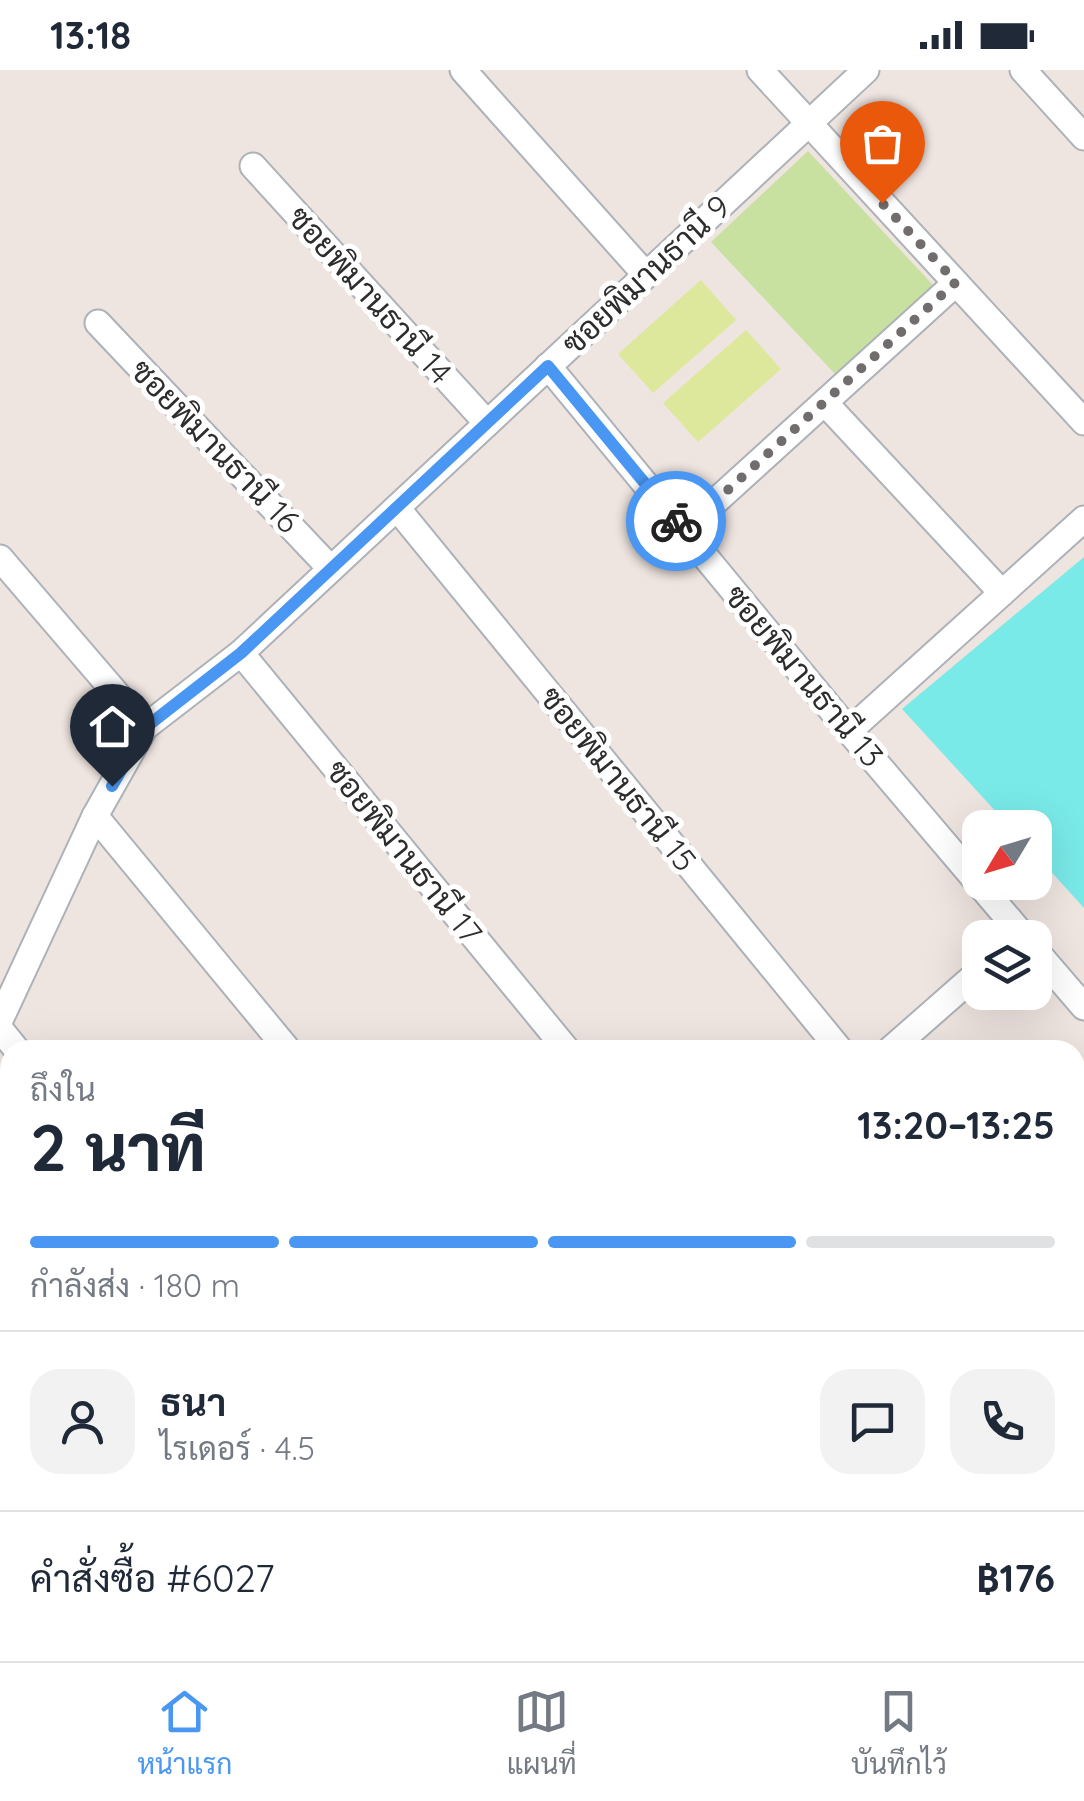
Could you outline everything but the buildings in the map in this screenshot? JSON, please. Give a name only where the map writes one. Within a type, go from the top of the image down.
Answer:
[{"type":"street","points":[[462,70],[646,276]]},
{"type":"street","points":[[760,70],[1084,422]]},
{"type":"street","name":"ซอยพิมานธานี 9","points":[[0,1020],[95,816],[146,727],[241,653],[866,70]]},
{"type":"street","points":[[1022,70],[1084,137]]},
{"type":"street","name":"ซอยพิมานธานี 14","points":[[253,166],[487,423]]},
{"type":"street","points":[[684,530],[956,282]]},
{"type":"street","name":"ซอยพิมานธานี 16","points":[[98,323],[332,568]]},
{"type":"street","name":"ซอยพิมานธานี 13","points":[[548,366],[1008,920]]},
{"type":"street","points":[[825,402],[1002,593]]},
{"type":"street","name":"ซอยพิมานธานี 15","points":[[397,508],[832,1040]]},
{"type":"street","points":[[849,731],[1084,519]]},
{"type":"street","points":[[0,558],[146,727]]},
{"type":"street","name":"ซอยพิมานธานี 17","points":[[241,653],[559,1040]]},
{"type":"street","points":[[95,816],[280,1040]]},
{"type":"street","name":"ซอยพิมานธานี 13","points":[[1052,971],[1084,1007]]},
{"type":"street","points":[[901,1040],[962,987]]},
{"type":"green space","points":[[808,151],[933,285],[836,375],[711,242]]},
{"type":"green space","points":[[701,280],[736,320],[653,393],[618,354]]},
{"type":"green space","points":[[746,330],[781,369],[698,442],[663,403]]},
{"type":"water","points":[[1084,557],[1084,908],[1052,873],[1052,810],[994,810],[902,709]]},
{"type":"way so far","points":[[676,521],[684,530],[956,282],[882,203]]},
{"type":"route","points":[[112,786],[146,727],[241,653],[548,366],[676,521]]}]
